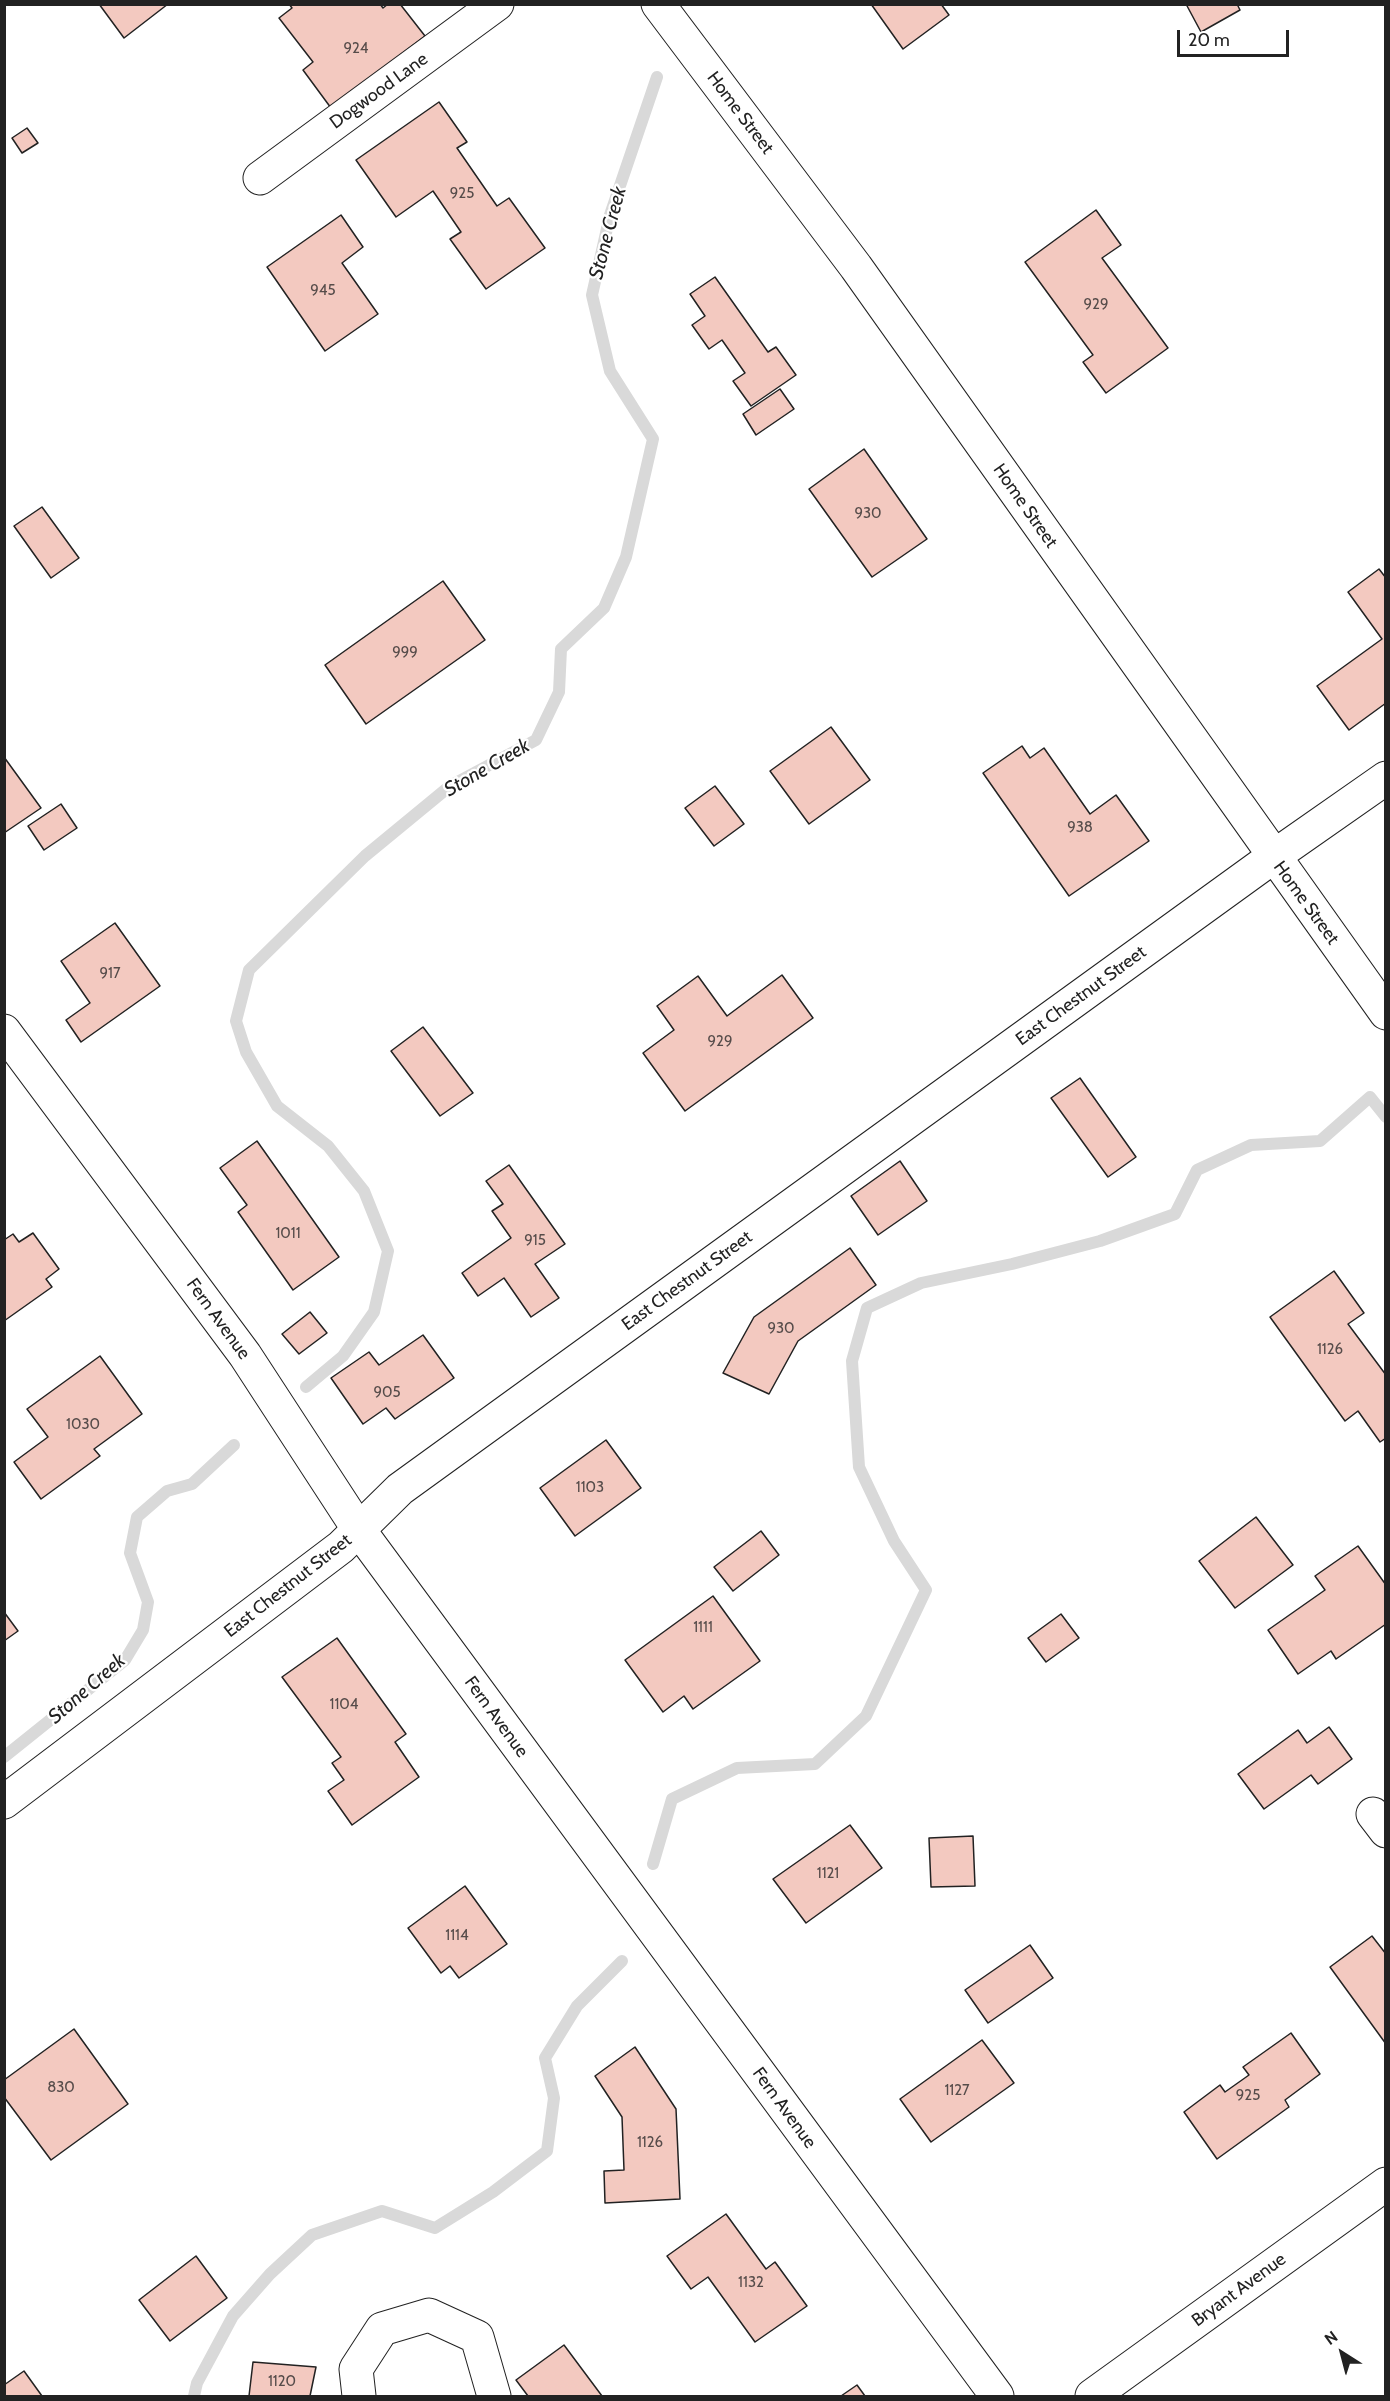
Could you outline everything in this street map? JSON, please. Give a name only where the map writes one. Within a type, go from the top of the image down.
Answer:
[{"type":"street","name":"Dogwood Lane","points":[[260,178],[497,4]]},
{"type":"street","name":"Home Street","points":[[658,4],[856,267],[1386,1013]]},
{"type":"street","name":"East Chestnut Street","points":[[4,1802],[341,1547],[399,1489],[1273,857],[1386,778]]},
{"type":"street","name":"Fern Avenue","points":[[4,1031],[245,1355],[359,1530],[997,2397]]},
{"type":"street","name":"Bryant Avenue","points":[[1092,2397],[1386,2184]]},
{"type":"street","points":[[359,2397],[356,2369],[382,2329],[429,2315],[477,2337],[494,2397]]},
{"type":"building","points":[[99,4],[168,4],[124,38]]},
{"type":"building","points":[[289,4],[380,4],[383,8],[388,4],[400,4],[425,36],[331,108],[303,70],[313,62],[279,18],[292,8]]},
{"type":"building","points":[[871,4],[941,4],[949,15],[903,49]]},
{"type":"building","points":[[1186,4],[1237,4],[1240,10],[1201,32]]},
{"type":"building","points":[[439,102],[467,142],[457,148],[497,206],[509,198],[545,248],[486,289],[450,239],[461,232],[433,191],[396,217],[356,160]]},
{"type":"building","points":[[27,128],[38,143],[22,153],[12,138]]},
{"type":"building","points":[[1096,210],[1121,245],[1102,258],[1168,348],[1106,393],[1083,362],[1093,355],[1025,262]]},
{"type":"building","points":[[341,215],[363,247],[342,263],[378,314],[325,351],[267,267]]},
{"type":"building","points":[[715,277],[768,352],[776,347],[796,375],[751,406],[733,381],[745,373],[722,340],[709,349],[692,325],[705,316],[690,294]]},
{"type":"building","points":[[780,389],[794,409],[756,435],[743,414]]},
{"type":"building","points":[[864,449],[927,539],[872,577],[809,489]]},
{"type":"building","points":[[42,507],[79,558],[51,578],[14,526]]},
{"type":"building","points":[[1379,569],[1386,578],[1386,703],[1349,730],[1317,686],[1382,639],[1348,592]]},
{"type":"building","points":[[443,581],[485,640],[366,724],[325,665]]},
{"type":"building","points":[[831,727],[870,780],[809,824],[770,771]]},
{"type":"building","points":[[1022,746],[1030,758],[1044,748],[1090,814],[1116,795],[1149,841],[1069,896],[983,773]]},
{"type":"building","points":[[4,757],[41,808],[4,833]]},
{"type":"building","points":[[715,786],[744,824],[714,846],[685,808]]},
{"type":"building","points":[[61,804],[77,828],[44,850],[28,826]]},
{"type":"building","points":[[115,923],[160,986],[81,1042],[66,1020],[90,1003],[61,961]]},
{"type":"building","points":[[782,975],[813,1018],[685,1111],[643,1053],[674,1030],[657,1006],[698,976],[727,1016]]},
{"type":"building","points":[[423,1027],[473,1093],[440,1116],[391,1051]]},
{"type":"building","points":[[1080,1078],[1136,1157],[1108,1177],[1051,1098]]},
{"type":"building","points":[[257,1141],[339,1257],[293,1290],[238,1212],[247,1205],[220,1168]]},
{"type":"building","points":[[900,1161],[927,1201],[878,1235],[851,1196]]},
{"type":"building","points":[[509,1165],[565,1244],[535,1264],[559,1298],[531,1317],[504,1278],[478,1296],[462,1273],[511,1238],[492,1211],[503,1204],[486,1181]]},
{"type":"building","points":[[33,1233],[59,1269],[46,1279],[52,1287],[4,1321],[4,1240],[13,1234],[19,1242]]},
{"type":"building","points":[[850,1248],[876,1285],[798,1341],[769,1394],[723,1373],[754,1317]]},
{"type":"building","points":[[1334,1271],[1364,1313],[1348,1324],[1386,1375],[1386,1438],[1380,1442],[1358,1411],[1345,1421],[1270,1317]]},
{"type":"building","points":[[310,1312],[327,1333],[299,1354],[282,1334]]},
{"type":"building","points":[[423,1335],[454,1378],[395,1419],[386,1408],[363,1424],[331,1378],[369,1352],[379,1365]]},
{"type":"building","points":[[100,1356],[142,1414],[94,1449],[100,1456],[41,1499],[14,1462],[48,1437],[27,1409]]},
{"type":"building","points":[[606,1440],[641,1488],[575,1536],[540,1488]]},
{"type":"building","points":[[1256,1517],[1293,1565],[1235,1608],[1199,1561]]},
{"type":"building","points":[[761,1531],[779,1555],[733,1591],[714,1567]]},
{"type":"building","points":[[1358,1546],[1386,1585],[1386,1624],[1336,1659],[1331,1651],[1298,1674],[1268,1630],[1325,1590],[1315,1576]]},
{"type":"building","points":[[713,1596],[760,1661],[693,1709],[684,1696],[663,1712],[625,1660]]},
{"type":"building","points":[[4,1612],[18,1631],[4,1641]]},
{"type":"building","points":[[1061,1614],[1079,1638],[1046,1662],[1028,1638]]},
{"type":"building","points":[[337,1638],[406,1734],[395,1742],[419,1777],[352,1825],[328,1791],[344,1780],[332,1763],[341,1757],[282,1677]]},
{"type":"building","points":[[1329,1727],[1352,1759],[1318,1784],[1311,1775],[1264,1809],[1238,1774],[1298,1730],[1307,1743]]},
{"type":"building","points":[[850,1825],[882,1868],[806,1923],[773,1879]]},
{"type":"building","points":[[973,1836],[975,1886],[931,1887],[929,1838]]},
{"type":"building","points":[[465,1886],[507,1944],[459,1978],[450,1966],[441,1973],[408,1928]]},
{"type":"building","points":[[1372,1936],[1386,1954],[1386,2044],[1330,1967]]},
{"type":"building","points":[[1030,1945],[1053,1978],[988,2023],[965,1990]]},
{"type":"building","points":[[74,2029],[128,2104],[51,2160],[4,2097],[4,2080]]},
{"type":"building","points":[[1291,2033],[1320,2074],[1285,2100],[1289,2107],[1217,2159],[1184,2112],[1220,2085],[1225,2092],[1249,2075],[1243,2067]]},
{"type":"building","points":[[982,2040],[1014,2083],[931,2142],[900,2099]]},
{"type":"building","points":[[635,2047],[676,2109],[680,2199],[605,2203],[604,2171],[624,2170],[622,2117],[595,2076]]},
{"type":"building","points":[[726,2214],[766,2269],[775,2262],[807,2306],[755,2342],[708,2277],[691,2289],[667,2256]]},
{"type":"building","points":[[196,2256],[227,2298],[170,2341],[139,2300]]},
{"type":"building","points":[[564,2345],[602,2396],[528,2396],[516,2380]]},
{"type":"building","points":[[253,2362],[316,2367],[310,2396],[249,2396]]},
{"type":"building","points":[[24,2371],[42,2396],[4,2396],[4,2385]]},
{"type":"building","points":[[857,2385],[865,2396],[841,2396]]},
{"type":"waterway","name":"Stone Creek","points":[[306,1387],[343,1356],[374,1312],[388,1251],[364,1191],[328,1146],[277,1106],[246,1052],[236,1021],[249,970],[365,856],[450,786],[536,740],[559,692],[561,649],[604,608],[626,557],[653,439],[610,371],[592,295],[610,215],[657,77]]},
{"type":"waterway","points":[[653,1864],[672,1799],[737,1768],[815,1764],[866,1716],[926,1590],[894,1541],[859,1467],[852,1361],[867,1308],[921,1283],[1012,1264],[1100,1241],[1175,1214],[1197,1170],[1251,1145],[1320,1141],[1370,1097],[1386,1117]]},
{"type":"waterway","name":"Stone Creek","points":[[4,1757],[125,1660],[143,1630],[148,1602],[130,1553],[137,1517],[167,1491],[192,1484],[234,1445]]},
{"type":"waterway","points":[[194,2396],[197,2383],[233,2316],[270,2274],[312,2235],[382,2211],[435,2228],[493,2192],[547,2151],[554,2098],[545,2058],[577,2006],[622,1961]]}]
